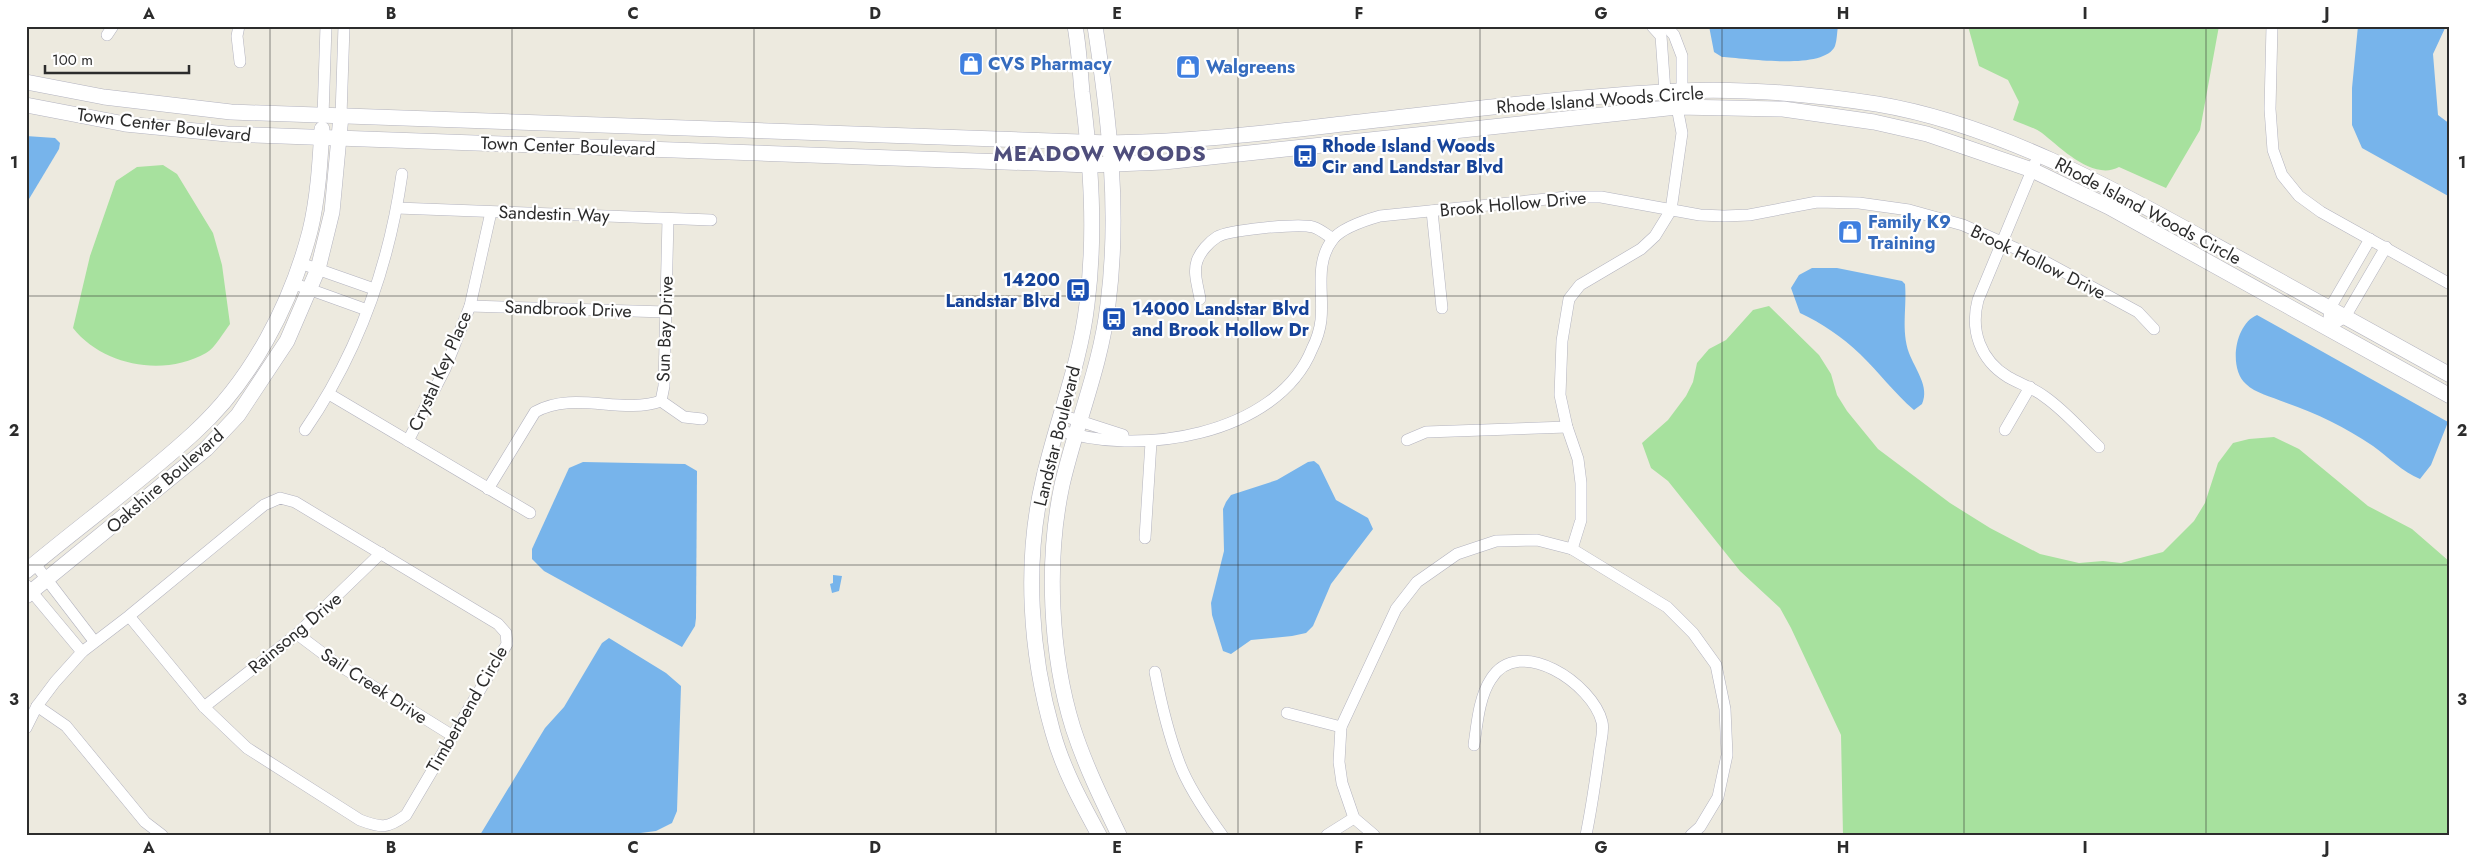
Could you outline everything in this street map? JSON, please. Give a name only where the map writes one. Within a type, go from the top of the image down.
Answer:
[{"type":"street","points":[[239,26],[236,36],[240,62]]},
{"type":"street","points":[[323,116],[326,26]]},
{"type":"street","points":[[342,116],[344,26]]},
{"type":"street","name":"Landstar Boulevard","points":[[1075,26],[1088,141],[1093,236],[1087,305],[1074,366],[1042,482],[1035,528],[1032,575],[1037,658],[1053,733],[1076,793],[1099,835]]},
{"type":"street","name":"Landstar Boulevard","points":[[1095,26],[1112,164],[1113,244],[1108,305],[1096,363],[1074,435],[1056,517],[1052,581],[1058,658],[1073,726],[1095,786],[1119,835]]},
{"type":"street","points":[[1572,549],[1581,520],[1581,483],[1578,459],[1566,427],[1560,395],[1562,341],[1569,299],[1580,285],[1641,249],[1655,236],[1671,210],[1682,133],[1676,107],[1666,92],[1661,36],[1652,26]]},
{"type":"street","points":[[1666,26],[1674,35],[1682,56],[1682,91],[1676,107]]},
{"type":"street","points":[[2272,26],[2270,109],[2273,150],[2282,175],[2299,196],[2321,212],[2450,284]]},
{"type":"street","name":"Town Center Boulevard","points":[[26,82],[104,98],[231,112],[1109,143]]},
{"type":"street","name":"Rhode Island Woods Circle","points":[[1109,143],[1166,142],[1246,136],[1604,96],[1682,91],[1782,93],[1879,104],[1963,127],[2038,154],[2117,191],[2450,375]]},
{"type":"street","points":[[1874,122],[1879,104]]},
{"type":"street","name":"Town Center Boulevard","points":[[26,105],[125,124],[175,130],[340,139],[1090,165],[1112,164]]},
{"type":"street","name":"Rhode Island Woods Circle","points":[[1112,164],[1164,162],[1676,107],[1783,110],[1874,122],[1927,134],[2032,170],[2109,207],[2450,396]]},
{"type":"street","name":"Oakshire Boulevard","points":[[30,568],[196,431],[236,387],[270,334],[300,263],[310,230],[323,116]]},
{"type":"street","name":"Oakshire Boulevard","points":[[28,591],[47,581],[206,449],[238,415],[287,341],[318,269],[332,212],[342,116]]},
{"type":"street","points":[[758,130],[758,153]]},
{"type":"street","points":[[2038,154],[1978,300],[1975,315],[1976,333],[1981,348],[1996,368],[2052,402],[2099,447]]},
{"type":"street","points":[[304,430],[329,394],[352,351],[386,255],[397,208],[402,174]]},
{"type":"street","name":"Brook Hollow Drive","points":[[1333,239],[1360,222],[1380,216],[1567,197],[1601,197],[1671,210],[1724,216],[1749,215],[1817,202],[1859,203],[1909,210],[1963,226],[2001,242],[2058,268],[2138,312],[2154,329]]},
{"type":"street","name":"Sandestin Way","points":[[397,208],[711,220]]},
{"type":"street","points":[[1432,211],[1442,308]]},
{"type":"street","name":"Crystal Key Place","points":[[408,441],[445,369],[470,306],[491,212]]},
{"type":"street","name":"Sun Bay Drive","points":[[488,489],[535,412],[547,406],[562,403],[645,407],[661,401],[664,386],[668,219]]},
{"type":"street","points":[[1058,422],[1074,435],[1151,442],[1198,434],[1244,418],[1273,401],[1296,377],[1312,350],[1321,321],[1322,264],[1333,239],[1313,227],[1294,226],[1233,232],[1218,237],[1204,249],[1197,261],[1195,274],[1200,299]]},
{"type":"street","points":[[2328,328],[2330,308],[2370,238]]},
{"type":"street","points":[[2328,328],[2345,318],[2386,247]]},
{"type":"street","points":[[300,263],[374,289]]},
{"type":"street","points":[[292,283],[367,310]]},
{"type":"street","name":"Sandbrook Drive","points":[[470,306],[666,312]]},
{"type":"street","points":[[2005,430],[2030,387]]},
{"type":"street","points":[[329,394],[530,513]]},
{"type":"street","points":[[661,401],[684,417],[702,419]]},
{"type":"street","points":[[1058,422],[1079,421],[1130,438],[1151,442]]},
{"type":"street","points":[[1407,440],[1426,432],[1566,427]]},
{"type":"street","points":[[1145,538],[1151,442]]},
{"type":"street","name":"Timberbend Circle","points":[[26,728],[38,706],[55,682],[94,641],[129,616],[264,505],[280,498],[295,502],[498,624],[506,633],[507,644],[406,815],[393,824],[377,827],[360,820],[247,748],[204,707],[129,616]]},
{"type":"street","points":[[1374,835],[1354,818],[1342,783],[1340,769],[1341,727],[1396,609],[1417,582],[1457,554],[1496,541],[1537,540],[1572,549],[1667,607],[1693,633],[1716,665],[1725,709],[1727,755],[1718,797],[1700,827],[1691,835]]},
{"type":"street","name":"Rainsong Drive","points":[[204,707],[297,634],[381,553]]},
{"type":"street","points":[[30,568],[47,581],[94,641]]},
{"type":"street","points":[[28,591],[82,652]]},
{"type":"street","name":"Sail Creek Drive","points":[[297,634],[337,664],[453,736]]},
{"type":"street","points":[[1474,745],[1484,695],[1491,678],[1504,665],[1524,660],[1542,663],[1581,686],[1595,704],[1603,724],[1594,794],[1586,835]]},
{"type":"street","points":[[1154,672],[1165,720],[1179,764],[1208,815],[1222,835]]},
{"type":"street","points":[[38,706],[66,726],[145,822],[162,835]]},
{"type":"street","points":[[1287,713],[1341,727]]},
{"type":"street","points":[[1327,835],[1354,818]]},
{"type":"green space","points":[[1968,26],[2219,26],[2200,130],[2166,188],[2119,167],[2099,170],[2088,166],[2068,154],[2039,131],[2013,120],[2019,102],[2008,80],[1979,66]]},
{"type":"green space","points":[[163,165],[177,174],[213,233],[222,265],[230,324],[216,344],[206,353],[172,365],[153,366],[117,359],[86,341],[73,328],[90,256],[116,181],[137,167]]},
{"type":"green space","points":[[1769,306],[1819,355],[1831,374],[1837,395],[1847,411],[1878,449],[1950,503],[1990,528],[2040,554],[2079,563],[2103,561],[2121,563],[2163,552],[2194,521],[2205,503],[2218,463],[2233,443],[2249,439],[2274,437],[2299,449],[2368,506],[2412,529],[2450,562],[2450,835],[1843,835],[1841,735],[1791,628],[1780,608],[1740,571],[1668,481],[1651,468],[1642,443],[1668,420],[1686,396],[1693,382],[1697,363],[1709,349],[1726,340],[1753,310]]},
{"type":"water","points":[[1709,26],[1838,26],[1835,46],[1828,54],[1800,61],[1765,61],[1722,57],[1714,52]]},
{"type":"water","points":[[2358,26],[2446,26],[2433,54],[2438,115],[2450,124],[2450,197],[2362,148],[2352,125],[2352,88]]},
{"type":"water","points":[[26,136],[55,138],[60,143],[59,149],[26,204]]},
{"type":"water","points":[[1812,268],[1837,268],[1902,281],[1905,284],[1905,336],[1909,353],[1923,385],[1924,398],[1922,404],[1914,410],[1867,361],[1839,336],[1800,313],[1791,288],[1799,275]]},
{"type":"water","points":[[2257,315],[2448,422],[2431,465],[2420,479],[2373,446],[2341,427],[2259,392],[2246,384],[2240,377],[2237,368],[2236,347],[2243,327]]},
{"type":"water","points":[[1314,461],[1319,465],[1336,500],[1368,518],[1373,529],[1331,584],[1313,626],[1306,633],[1251,640],[1231,654],[1223,651],[1212,615],[1211,603],[1224,551],[1223,509],[1226,502],[1231,495],[1277,480],[1308,462]]},
{"type":"water","points":[[583,462],[685,464],[697,471],[696,618],[695,626],[682,647],[544,571],[532,559],[532,549],[569,468]]},
{"type":"water","points":[[833,575],[842,576],[839,591],[832,593],[830,584],[833,583]]},
{"type":"water","points":[[609,638],[666,673],[681,686],[677,811],[672,823],[656,831],[625,835],[480,835],[545,728],[564,707],[602,643]]},
{"type":"place","name":"CVS Pharmacy","points":[[971,64]]},
{"type":"place","name":"Walgreens","points":[[1188,67]]},
{"type":"place","name":"Rhode Island Woods Cir and Landstar Blvd","points":[[1305,156]]},
{"type":"place","name":"Family K9 Training","points":[[1850,232]]},
{"type":"place","name":"14200 Landstar Blvd","points":[[1078,290]]},
{"type":"place","name":"14000 Landstar Blvd and Brook Hollow Dr","points":[[1114,319]]},
{"type":"district","name":"MEADOW WOODS","points":[[1100,153]]}]
